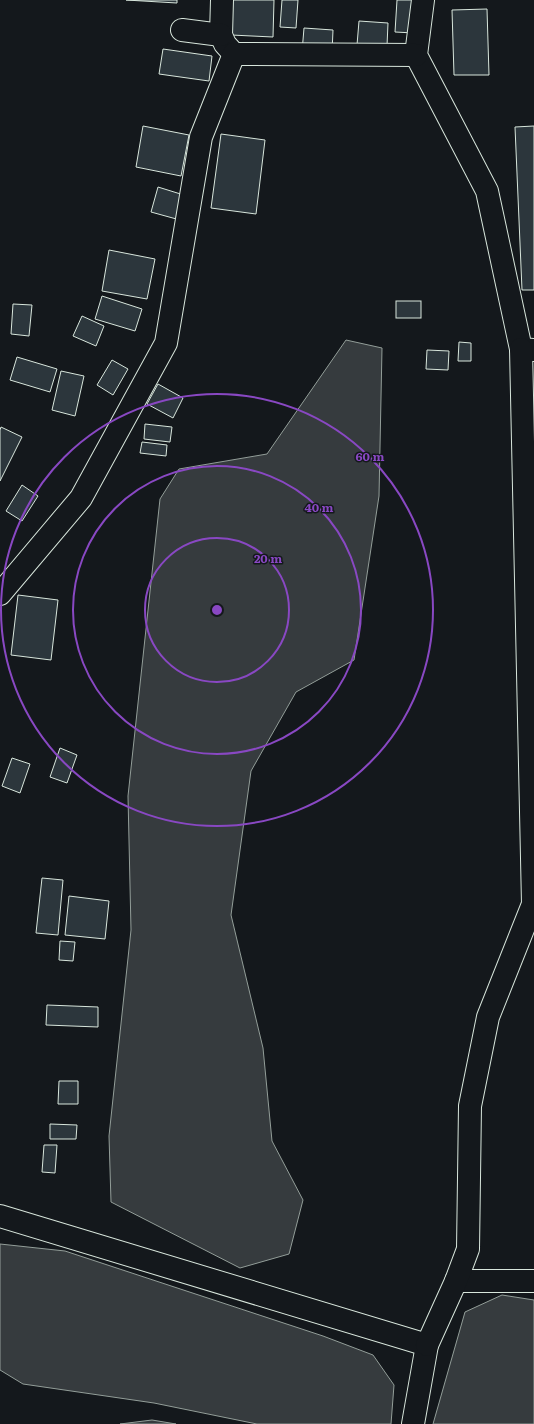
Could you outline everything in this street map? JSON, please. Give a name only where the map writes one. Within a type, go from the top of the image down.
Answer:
[{"type":"street","points":[[222,0],[220,35],[225,44],[234,54],[416,54]]},
{"type":"street","points":[[413,1424],[427,1345],[456,1281],[468,1249],[470,1106],[488,1017],[533,905],[528,350],[487,191],[416,54],[423,0]]},
{"type":"street","points":[[182,30],[220,35]]},
{"type":"street","points":[[0,594],[81,498],[166,343],[201,137],[234,54]]},
{"type":"street","points":[[0,1216],[427,1345]]},
{"type":"street","points":[[456,1281],[534,1281]]},
{"type":"shaded area","points":[[346,340],[382,348],[379,496],[354,660],[296,692],[251,771],[231,915],[263,1048],[272,1141],[303,1200],[289,1254],[240,1268],[111,1202],[109,1136],[131,930],[128,796],[160,499],[179,469],[267,454]]},
{"type":"shaded area","points":[[0,1244],[65,1251],[323,1336],[373,1355],[394,1385],[391,1424],[257,1424],[154,1403],[23,1384],[0,1370]]},
{"type":"shaded area","points":[[502,1295],[534,1300],[534,1424],[433,1424],[465,1312]]},
{"type":"shaded area","points":[[152,1420],[176,1424],[120,1424]]},
{"type":"building","points":[[126,0],[177,0],[177,3]]},
{"type":"building","points":[[232,0],[274,0],[273,37],[231,35]]},
{"type":"building","points":[[282,0],[298,0],[296,28],[280,27]]},
{"type":"building","points":[[397,0],[416,0],[414,33],[395,32]]},
{"type":"building","points":[[487,9],[489,75],[454,75],[452,10]]},
{"type":"building","points":[[359,21],[388,23],[387,46],[357,45]]},
{"type":"building","points":[[304,28],[333,30],[332,53],[302,52]]},
{"type":"building","points":[[163,49],[212,56],[209,81],[159,74]]},
{"type":"building","points":[[143,126],[189,135],[181,176],[136,167]]},
{"type":"building","points":[[534,126],[534,290],[522,290],[515,127]]},
{"type":"building","points":[[221,134],[265,140],[256,214],[211,208]]},
{"type":"building","points":[[158,187],[187,196],[180,220],[151,212]]},
{"type":"building","points":[[109,250],[155,259],[147,299],[102,291]]},
{"type":"building","points":[[102,296],[142,309],[135,331],[95,319]]},
{"type":"building","points":[[396,301],[421,301],[421,318],[396,318]]},
{"type":"building","points":[[13,304],[32,305],[29,336],[11,334]]},
{"type":"building","points":[[82,316],[104,326],[96,346],[73,336]]},
{"type":"building","points":[[459,342],[471,343],[471,361],[458,361]]},
{"type":"building","points":[[427,350],[449,351],[448,370],[426,369]]},
{"type":"building","points":[[17,357],[57,369],[50,392],[10,380]]},
{"type":"building","points":[[112,360],[128,369],[113,395],[97,385]]},
{"type":"building","points":[[61,371],[84,376],[75,416],[52,410]]},
{"type":"building","points":[[158,384],[183,398],[173,418],[147,404]]},
{"type":"building","points":[[145,424],[172,427],[170,442],[144,439]]},
{"type":"building","points":[[1,427],[22,437],[0,481],[0,430]]},
{"type":"building","points":[[142,442],[167,445],[166,456],[140,453]]},
{"type":"building","points":[[22,485],[38,496],[22,521],[6,511]]},
{"type":"building","points":[[18,595],[58,600],[51,660],[11,655]]},
{"type":"building","points":[[60,748],[77,755],[67,783],[50,777]]},
{"type":"building","points":[[12,758],[30,764],[20,793],[2,786]]},
{"type":"building","points":[[42,878],[63,880],[58,935],[36,933]]},
{"type":"building","points":[[69,896],[109,901],[105,939],[65,935]]},
{"type":"building","points":[[60,941],[75,942],[73,961],[59,960]]},
{"type":"building","points":[[47,1005],[98,1007],[98,1027],[46,1025]]},
{"type":"building","points":[[59,1081],[78,1081],[78,1104],[58,1104]]},
{"type":"building","points":[[50,1124],[77,1125],[76,1139],[50,1139]]},
{"type":"building","points":[[44,1145],[57,1145],[55,1173],[42,1172]]}]
